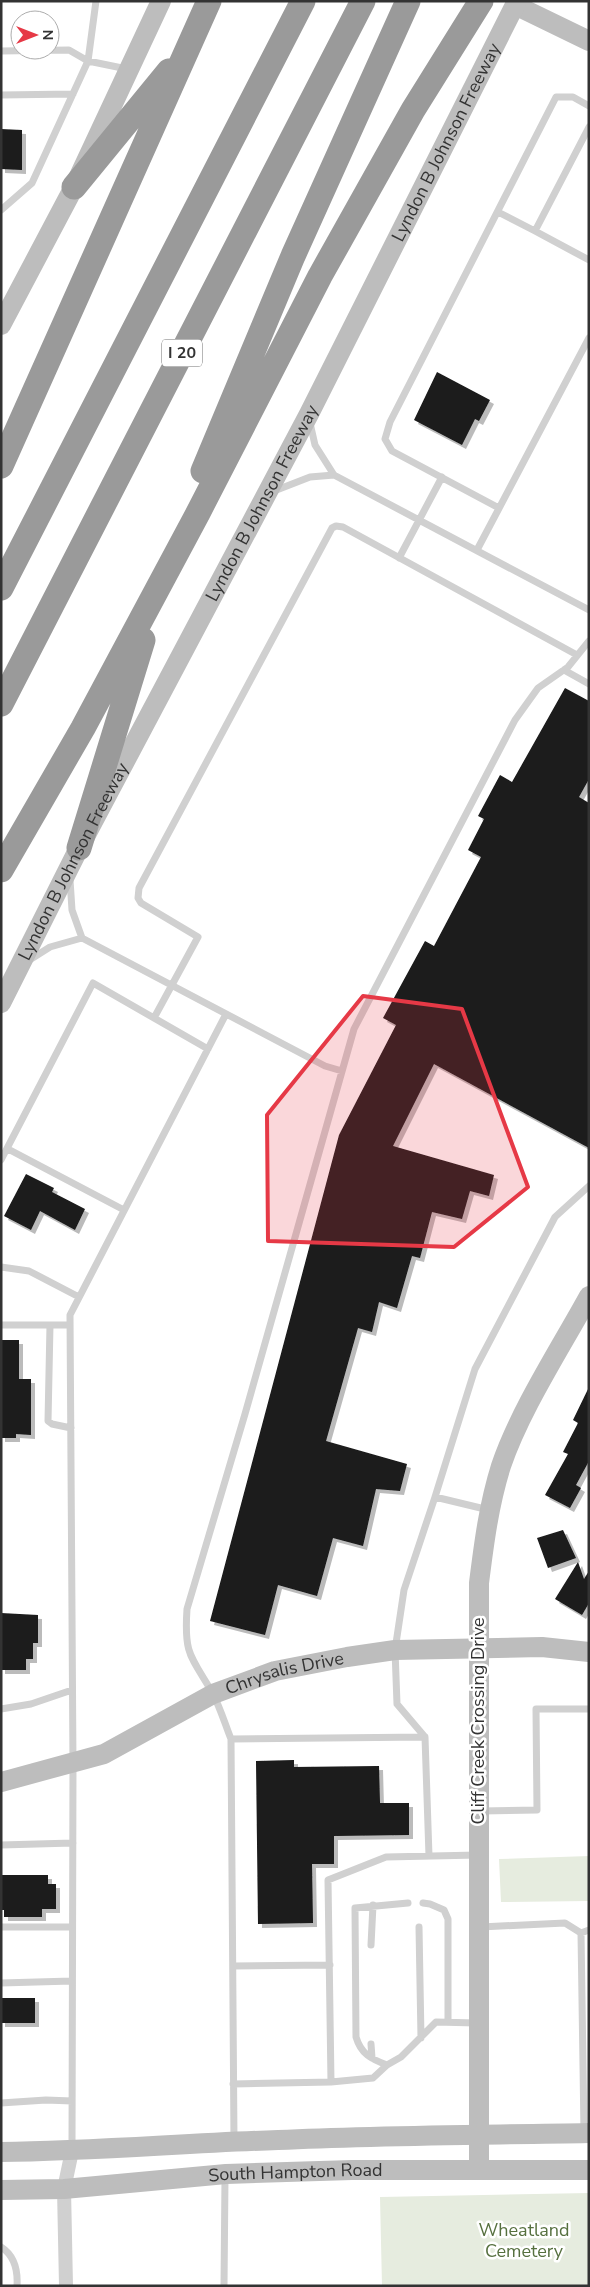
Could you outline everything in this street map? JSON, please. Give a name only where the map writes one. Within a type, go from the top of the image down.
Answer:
[{"type":"highway","points":[[1,466],[209,1]]},
{"type":"highway","points":[[74,187],[226,1]]},
{"type":"highway","points":[[1,588],[303,1]]},
{"type":"highway","name":"I 20","points":[[1,704],[363,1]]},
{"type":"highway","points":[[75,857],[143,640],[196,487],[293,256],[408,1]]},
{"type":"highway","points":[[1,870],[83,728],[198,514],[320,276],[413,110],[481,1]]},
{"type":"main road","points":[[3,317],[74,187],[162,1]]},
{"type":"main road","points":[[516,3],[589,41]]},
{"type":"main road","name":"Lyndon B Johnson Freeway","points":[[2,1001],[75,857],[309,414],[516,3]]},
{"type":"main road","name":"Cliff Creek Crossing Drive","points":[[479,2169],[479,1582],[489,1510],[502,1464],[526,1410],[589,1296]]},
{"type":"main road","name":"Chrysalis Drive","points":[[1,1782],[73,1764],[104,1754],[212,1694],[275,1671],[347,1656],[395,1650],[542,1647],[589,1652]]},
{"type":"main road","name":"South Hampton Road","points":[[1,2152],[72,2151],[386,2136],[586,2133]]},
{"type":"main road","name":"South Hampton Road","points":[[1,2190],[64,2189],[226,2174],[352,2170],[589,2170]]},
{"type":"street","points":[[66,2286],[64,2189],[72,2151]]},
{"type":"lane","points":[[1,210],[32,183],[88,61],[96,1]]},
{"type":"lane","points":[[1,51],[70,50],[88,61],[130,70]]},
{"type":"lane","points":[[1,95],[73,94]]},
{"type":"lane","points":[[499,508],[392,451],[385,439],[390,422],[556,97],[573,98],[589,106]]},
{"type":"lane","points":[[535,231],[589,127]]},
{"type":"lane","points":[[498,212],[589,260]]},
{"type":"lane","points":[[477,550],[589,338]]},
{"type":"lane","points":[[309,414],[315,445],[334,475],[589,610]]},
{"type":"lane","points":[[266,495],[310,477],[334,475]]},
{"type":"lane","points":[[399,558],[442,478]]},
{"type":"lane","points":[[154,1018],[198,937],[141,903],[138,898],[138,888],[332,528],[343,527],[577,655]]},
{"type":"lane","points":[[234,2142],[232,1739],[212,1694],[191,1660],[185,1637],[186,1609],[245,1414],[354,1029],[515,720],[538,688],[564,670],[589,641]]},
{"type":"lane","points":[[564,670],[589,684]]},
{"type":"lane","points":[[75,857],[70,894],[75,923],[82,938],[325,1066],[342,1071]]},
{"type":"lane","points":[[18,970],[35,955],[50,947],[82,938]]},
{"type":"lane","points":[[1,1160],[93,983],[208,1049]]},
{"type":"lane","points":[[72,2151],[73,1764],[70,1315],[226,1014]]},
{"type":"lane","points":[[8,1149],[124,1210]]},
{"type":"lane","points":[[429,1856],[425,1737],[397,1704],[395,1650],[404,1590],[475,1369],[555,1217],[589,1186]]},
{"type":"lane","points":[[1,1267],[29,1271],[79,1297]]},
{"type":"lane","points":[[1,1324],[70,1325]]},
{"type":"lane","points":[[50,1325],[48,1421],[52,1424],[71,1428]]},
{"type":"lane","points":[[435,1497],[489,1510]]},
{"type":"lane","points":[[1,1709],[31,1704],[72,1690]]},
{"type":"lane","points":[[478,1811],[537,1810],[536,1709],[589,1709]]},
{"type":"lane","points":[[232,1739],[425,1737]]},
{"type":"lane","points":[[1,1845],[73,1843]]},
{"type":"lane","points":[[332,2082],[328,1880],[386,1857],[478,1855]]},
{"type":"lane","points":[[387,2065],[359,2050],[356,2037],[355,1908],[373,1904],[408,1903]]},
{"type":"lane","points":[[423,1903],[444,1910],[448,1918],[448,2022]]},
{"type":"lane","points":[[371,1945],[373,1904]]},
{"type":"lane","points":[[478,1928],[565,1923],[581,1933]]},
{"type":"lane","points":[[419,1926],[421,2038]]},
{"type":"lane","points":[[1,1927],[72,1927]]},
{"type":"lane","points":[[581,1933],[589,1930]]},
{"type":"lane","points":[[581,1933],[586,2133]]},
{"type":"lane","points":[[233,1966],[330,1965]]},
{"type":"lane","points":[[1,1983],[72,1981]]},
{"type":"lane","points":[[233,2084],[332,2082],[374,2078],[387,2065],[400,2057],[436,2022],[478,2023]]},
{"type":"lane","points":[[371,2044],[372,2058]]},
{"type":"lane","points":[[1,2103],[46,2100],[72,2101]]},
{"type":"lane","points":[[224,2286],[226,2174]]},
{"type":"lane","points":[[1,2247],[10,2253],[14,2260],[17,2286]]},
{"type":"highlighted area","points":[[363,996],[462,1009],[528,1187],[454,1247],[268,1241],[267,1115]]},
{"type":"green space","points":[[589,1856],[589,1901],[501,1902],[499,1859]]},
{"type":"green space","name":"Wheatland Cemetery","points":[[589,2193],[589,2286],[382,2286],[380,2197]]},
{"type":"building","points":[[1,129],[22,130],[22,170],[1,169]]},
{"type":"building","points":[[437,372],[490,400],[479,421],[475,419],[462,445],[414,420]]},
{"type":"building","points":[[565,688],[589,701],[589,779],[579,797],[589,803],[589,1148],[434,1064],[393,1146],[494,1175],[489,1196],[470,1191],[462,1219],[432,1212],[420,1258],[412,1256],[397,1308],[379,1302],[372,1332],[358,1328],[326,1441],[407,1464],[400,1491],[376,1489],[363,1546],[333,1538],[317,1596],[278,1585],[265,1635],[210,1621],[339,1135],[396,1025],[383,1018],[425,941],[434,946],[481,857],[468,850],[484,819],[478,816],[500,775],[512,782]]},
{"type":"building","points":[[26,1174],[54,1188],[52,1192],[85,1209],[75,1230],[40,1211],[31,1230],[4,1216]]},
{"type":"building","points":[[1,1340],[19,1340],[19,1379],[31,1379],[31,1435],[16,1434],[16,1438],[1,1438]]},
{"type":"building","points":[[589,1387],[589,1461],[576,1485],[581,1488],[570,1508],[545,1495],[568,1454],[563,1452],[578,1423],[573,1420]]},
{"type":"building","points":[[563,1530],[576,1558],[548,1568],[537,1538]]},
{"type":"building","points":[[578,1562],[584,1579],[589,1571],[589,1603],[582,1615],[555,1599]]},
{"type":"building","points":[[1,1613],[38,1615],[38,1643],[33,1643],[33,1659],[26,1659],[26,1670],[1,1670]]},
{"type":"building","points":[[294,1760],[294,1767],[379,1766],[380,1803],[409,1803],[409,1835],[334,1836],[334,1864],[312,1864],[313,1923],[258,1924],[256,1761]]},
{"type":"building","points":[[1,1875],[48,1875],[48,1884],[56,1884],[56,1909],[42,1909],[42,1917],[4,1917],[4,1910],[1,1910]]},
{"type":"building","points":[[1,1998],[35,1998],[35,2023],[1,2023]]}]
